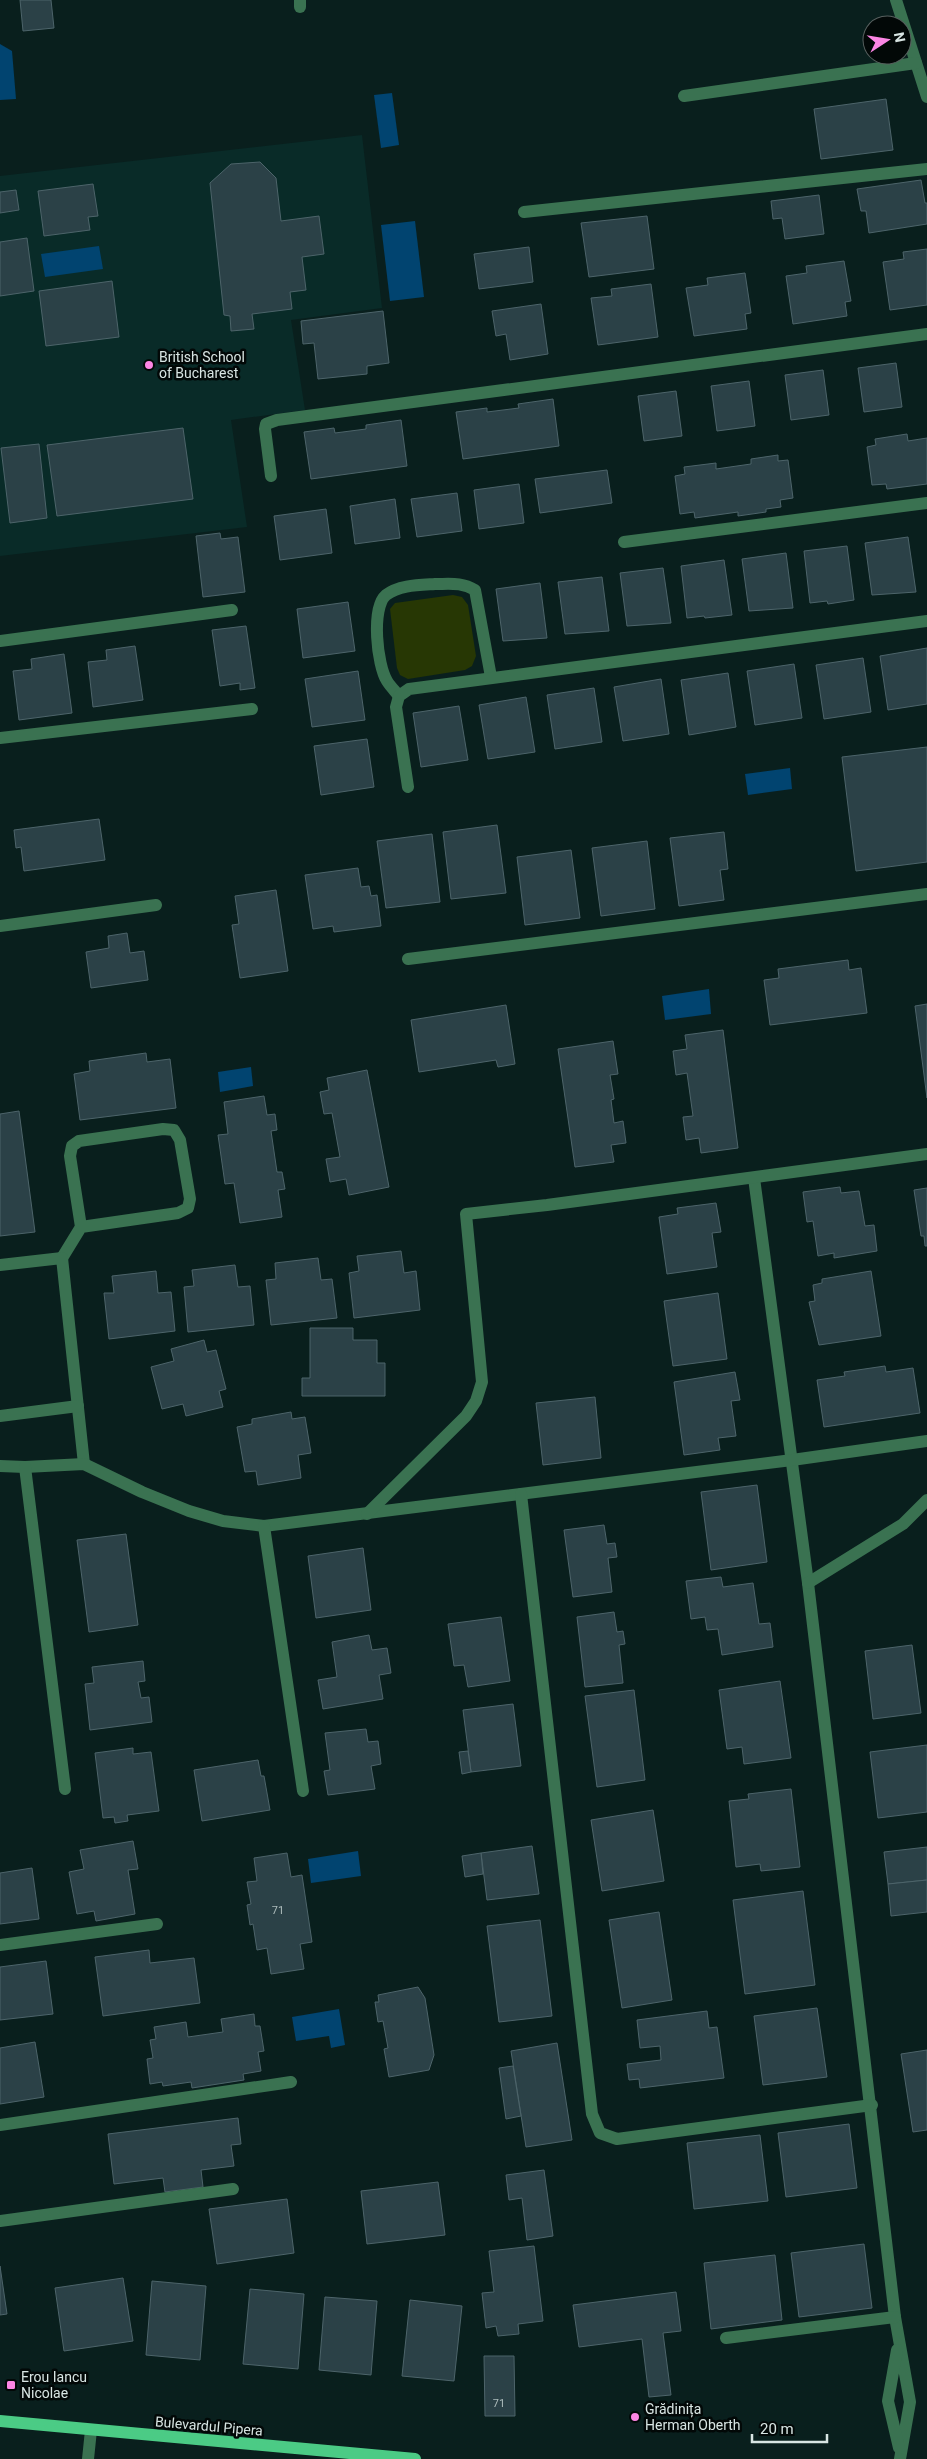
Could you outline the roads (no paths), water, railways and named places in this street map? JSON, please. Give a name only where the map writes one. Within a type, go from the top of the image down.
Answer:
[{"type":"main road","name":"Bulevardul Pipera","points":[[0,2421],[415,2459]]},
{"type":"street","points":[[896,0],[927,97]]},
{"type":"street","points":[[684,96],[916,63]]},
{"type":"street","points":[[524,212],[927,169]]},
{"type":"street","points":[[271,476],[265,429],[266,424],[277,420],[927,334]]},
{"type":"street","points":[[624,542],[927,503]]},
{"type":"street","points":[[399,696],[386,679],[376,620],[379,604],[385,596],[395,590],[419,585],[464,583],[475,590],[491,677]]},
{"type":"street","points":[[0,641],[232,610]]},
{"type":"street","points":[[408,787],[396,707],[399,696],[409,689],[927,621]]},
{"type":"street","points":[[0,738],[252,709]]},
{"type":"street","points":[[408,959],[927,894]]},
{"type":"street","points":[[0,926],[156,906]]},
{"type":"street","points":[[81,1227],[178,1213],[188,1208],[190,1199],[180,1140],[174,1130],[163,1129],[79,1142],[72,1146],[70,1156],[81,1227],[62,1258],[84,1464]]},
{"type":"street","points":[[367,1514],[444,1439],[466,1416],[476,1401],[482,1382],[466,1214],[927,1154]]},
{"type":"street","points":[[754,1178],[808,1583],[899,2343],[910,2402],[900,2456]]},
{"type":"street","points":[[0,1265],[62,1258]]},
{"type":"street","points":[[0,1416],[78,1406]]},
{"type":"street","points":[[0,1466],[25,1467],[84,1464],[142,1492],[189,1511],[223,1521],[264,1526],[792,1460],[927,1440]]},
{"type":"street","points":[[25,1467],[65,1789]]},
{"type":"street","points":[[521,1494],[592,2114],[600,2133],[617,2139],[872,2105]]},
{"type":"street","points":[[808,1583],[903,1524],[927,1500]]},
{"type":"street","points":[[264,1526],[303,1791]]},
{"type":"street","points":[[0,1945],[157,1924]]},
{"type":"street","points":[[0,2125],[291,2082]]},
{"type":"street","points":[[0,2221],[233,2190]]},
{"type":"street","points":[[726,2338],[896,2317]]},
{"type":"street","points":[[899,2343],[888,2401],[900,2456]]},
{"type":"street","points":[[88,2459],[91,2430]]},
{"type":"water","points":[[0,44],[12,51],[16,99],[0,100]]},
{"type":"water","points":[[392,93],[399,145],[381,148],[374,95]]},
{"type":"water","points":[[415,221],[424,297],[390,301],[381,225]]},
{"type":"water","points":[[99,246],[103,269],[45,277],[41,254]]},
{"type":"water","points":[[790,768],[792,789],[748,795],[745,774]]},
{"type":"water","points":[[709,989],[711,1014],[665,1020],[662,996]]},
{"type":"water","points":[[251,1067],[253,1086],[220,1092],[218,1072]]},
{"type":"water","points":[[358,1851],[361,1876],[311,1883],[308,1859]]},
{"type":"water","points":[[339,2009],[345,2045],[331,2048],[329,2036],[296,2041],[292,2017]]},
{"type":"place","name":"British School of Bucharest","points":[[149,365]]},
{"type":"place","name":"Erou Iancu Nicolae","points":[[11,2385]]},
{"type":"place","name":"Grădinița Herman Oberth","points":[[635,2417]]}]
